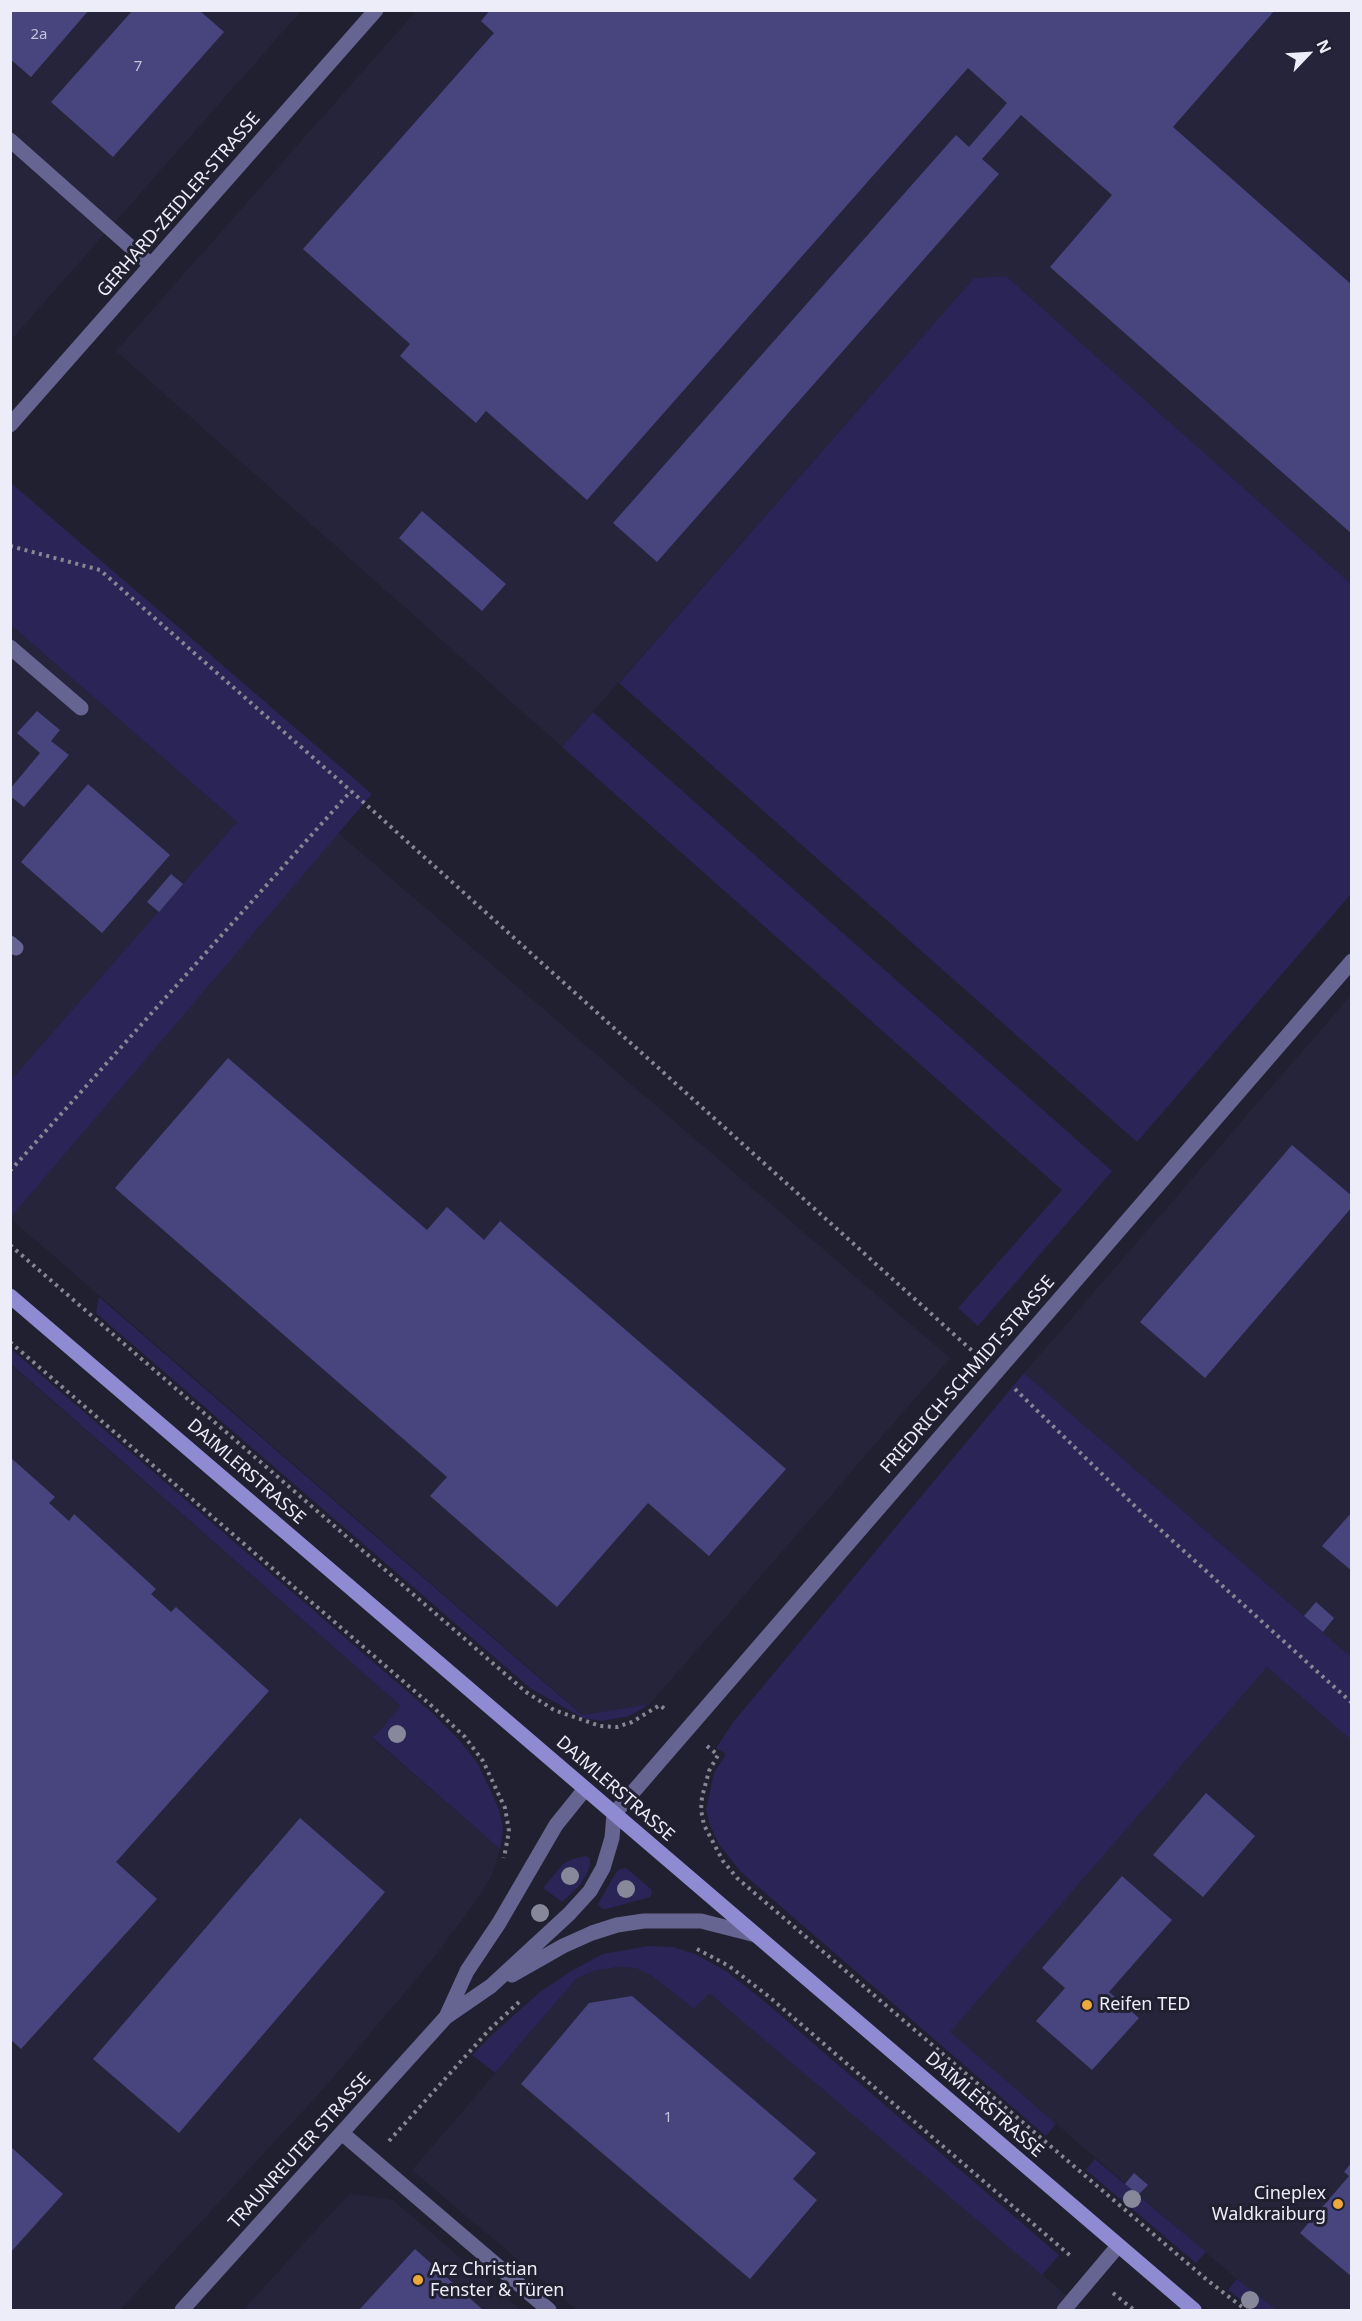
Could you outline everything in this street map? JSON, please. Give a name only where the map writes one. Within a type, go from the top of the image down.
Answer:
[{"type":"street","name":"GERHARD-ZEIDLER-STRASSE","points":[[10,424],[376,10]]},
{"type":"street","points":[[10,140],[151,265]]},
{"type":"street","points":[[10,647],[81,708]]},
{"type":"street","name":"FRIEDRICH-SCHMIDT-STRASSE","points":[[614,1814],[1352,962]]},
{"type":"street","name":"DAIMLERSTRASSE","points":[[10,1296],[1194,2310]]},
{"type":"street","name":"TRAUNREUTER STRASSE","points":[[446,2017],[467,1971],[500,1923],[556,1825],[585,1789]]},
{"type":"street","name":"TRAUNREUTER STRASSE","points":[[491,1986],[569,1914],[590,1891],[603,1868],[612,1838],[614,1814]]},
{"type":"street","name":"TRAUNREUTER STRASSE","points":[[182,2310],[446,2017],[491,1986],[563,1946],[617,1925],[644,1921],[701,1922],[756,1935]]},
{"type":"street","points":[[343,2134],[549,2310]]},
{"type":"street","points":[[1064,2310],[1118,2246]]},
{"type":"path","points":[[10,546],[100,570],[351,791],[996,1372],[1143,1514],[1352,1703]]},
{"type":"path","points":[[10,1171],[351,791]]},
{"type":"path","points":[[10,1245],[526,1692],[554,1710],[600,1726],[617,1727],[660,1705]]},
{"type":"path","points":[[10,1342],[465,1737],[483,1761],[505,1808],[509,1832],[503,1863]]},
{"type":"path","points":[[718,1755],[709,1771],[701,1810],[704,1825],[714,1847],[737,1878],[1207,2280],[1246,2310]]},
{"type":"path","points":[[696,1948],[729,1966],[767,1995],[1134,2310]]},
{"type":"path","points":[[372,2159],[469,2052],[520,2001]]},
{"type":"shaded area","points":[[11,11],[301,11],[11,340]]},
{"type":"shaded area","points":[[416,11],[1351,11],[1351,584],[1006,276],[974,278],[562,747],[116,351]]},
{"type":"shaded area","points":[[1006,276],[1351,584],[1351,894],[1137,1142],[619,683],[974,278]]},
{"type":"shaded area","points":[[11,483],[372,794],[11,1217],[11,1080],[237,822],[11,625]]},
{"type":"shaded area","points":[[11,625],[237,822],[11,1080]]},
{"type":"shaded area","points":[[593,712],[1112,1171],[978,1326],[958,1308],[1062,1190],[562,747]]},
{"type":"shaded area","points":[[337,832],[950,1358],[650,1704],[583,1715],[11,1219]]},
{"type":"shaded area","points":[[1351,995],[1351,1657],[1024,1373]]},
{"type":"shaded area","points":[[99,1297],[582,1715],[650,1704],[629,1716],[602,1721],[583,1718],[530,1688],[96,1313]]},
{"type":"shaded area","points":[[11,1349],[430,1711],[460,1741],[478,1764],[499,1809],[503,1829],[500,1849],[373,1738],[401,1706],[11,1364]]},
{"type":"shaded area","points":[[10,1364],[401,1706],[373,1739],[500,1849],[491,1877],[429,1964],[325,2087],[120,2310],[11,2310]]},
{"type":"shaded area","points":[[1024,1373],[1351,1657],[1351,1740],[1267,1667],[950,2032],[1056,2124],[1046,2136],[741,1872],[719,1844],[706,1810],[714,1773],[726,1754],[716,1748],[734,1721]]},
{"type":"shaded area","points":[[1267,1667],[1351,1740],[1351,2310],[1277,2310],[1237,2279],[949,2032]]},
{"type":"shaded area","points":[[586,1856],[590,1859],[587,1873],[580,1885],[562,1902],[543,1888],[563,1864]]},
{"type":"shaded area","points":[[626,1868],[651,1889],[652,1894],[650,1897],[606,1909],[601,1908],[598,1904],[615,1874],[620,1869]]},
{"type":"shaded area","points":[[648,1946],[673,1947],[695,1954],[726,1971],[764,2001],[1059,2255],[1042,2275],[709,1993],[694,2009],[652,1976],[636,1968],[618,1967],[597,1970],[577,1978],[495,2073],[472,2055],[540,1992],[571,1971],[603,1954]]},
{"type":"shaded area","points":[[618,1967],[636,1968],[652,1976],[694,2009],[708,1992],[1084,2310],[577,2310],[412,2170],[577,1978],[597,1970]]},
{"type":"shaded area","points":[[1095,2159],[1206,2252],[1196,2263],[1086,2170]]},
{"type":"shaded area","points":[[350,2193],[393,2200],[521,2310],[243,2310]]},
{"type":"shaded area","points":[[1237,2279],[1277,2310],[1254,2310],[1228,2290]]},
{"type":"building","points":[[10,10],[89,10],[31,77],[10,59]]},
{"type":"building","points":[[133,10],[199,10],[224,32],[113,157],[51,102]]},
{"type":"building","points":[[490,10],[1275,10],[1173,127],[1352,285],[1352,534],[1050,267],[1112,195],[1021,115],[982,159],[999,174],[657,562],[613,523],[956,135],[969,147],[1007,103],[968,68],[587,500],[486,411],[476,423],[400,356],[410,344],[303,249],[494,33],[481,21]]},
{"type":"building","points":[[422,511],[506,584],[482,611],[399,538]]},
{"type":"building","points":[[37,711],[60,730],[51,741],[69,755],[24,807],[10,796],[10,789],[40,753],[17,733]]},
{"type":"building","points":[[88,784],[170,855],[102,933],[21,862]]},
{"type":"building","points":[[171,874],[183,884],[159,912],[147,902]]},
{"type":"building","points":[[228,1058],[427,1230],[447,1207],[484,1240],[500,1221],[786,1469],[709,1556],[648,1503],[557,1607],[430,1496],[447,1477],[115,1188]]},
{"type":"building","points":[[1292,1145],[1352,1196],[1352,1207],[1205,1378],[1140,1322]]},
{"type":"building","points":[[10,1457],[55,1497],[49,1503],[69,1521],[74,1514],[156,1589],[151,1594],[171,1612],[176,1607],[269,1691],[116,1862],[157,1899],[21,2049],[10,2039]]},
{"type":"building","points":[[1352,1512],[1352,1571],[1322,1546]]},
{"type":"building","points":[[1316,1602],[1334,1618],[1323,1632],[1304,1616]]},
{"type":"building","points":[[1206,1793],[1255,1836],[1203,1897],[1153,1855]]},
{"type":"building","points":[[300,1818],[385,1892],[179,2133],[93,2059]]},
{"type":"building","points":[[1122,1876],[1172,1920],[1109,1992],[1139,2018],[1092,2070],[1036,2021],[1065,1988],[1042,1968]]},
{"type":"building","points":[[632,1996],[816,2153],[793,2179],[817,2200],[750,2279],[521,2084],[589,2003]]},
{"type":"building","points":[[10,2146],[63,2194],[10,2253]]},
{"type":"building","name":"Cineplex Waldkraiburg","points":[[1352,2162],[1352,2277],[1300,2233],[1349,2176],[1344,2172]]},
{"type":"building","points":[[1134,2173],[1148,2185],[1138,2195],[1125,2184]]},
{"type":"building","name":"Arz Christian Fenster & Türen","points":[[415,2249],[483,2310],[359,2310]]},
{"type":"place","name":"Reifen TED","points":[[1087,2005]]},
{"type":"place","name":"Cineplex Waldkraiburg","points":[[1338,2204]]},
{"type":"place","name":"Arz Christian Fenster & Türen","points":[[418,2280]]}]
